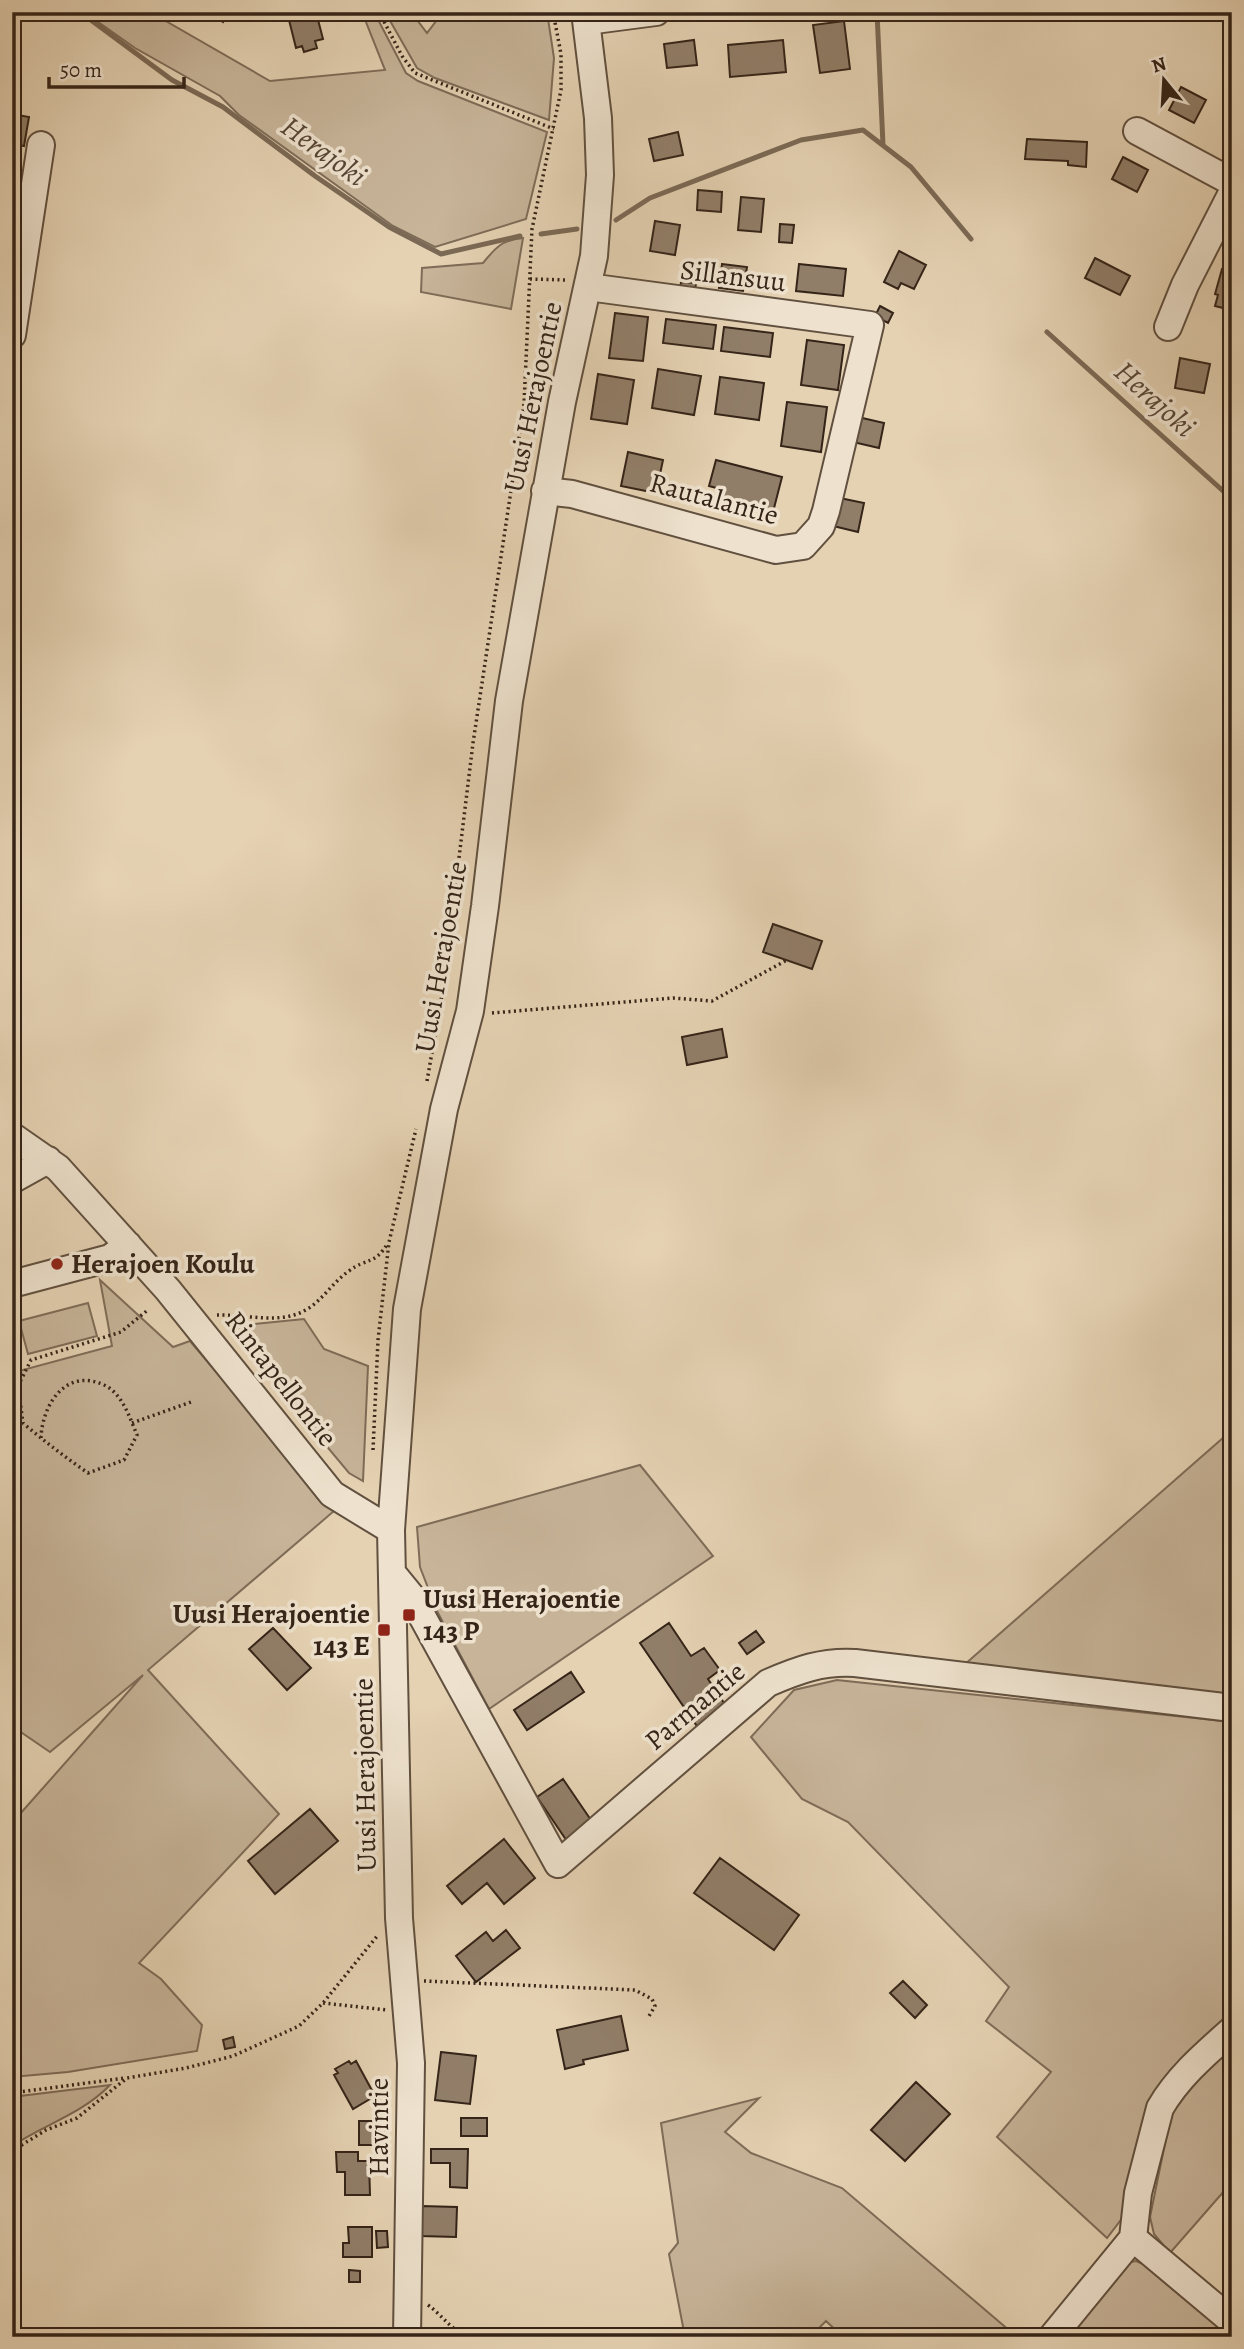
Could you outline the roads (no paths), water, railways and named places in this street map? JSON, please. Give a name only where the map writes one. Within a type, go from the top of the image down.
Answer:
[{"type":"street","points":[[586,17],[656,12]]},
{"type":"street","name":"Uusi Herajoentie","points":[[399,1918],[391,1530],[409,1297],[444,1109],[470,1011],[509,701],[545,491],[594,256],[600,175],[598,118],[586,17]]},
{"type":"street","points":[[1137,131],[1232,181]]},
{"type":"street","points":[[12,335],[41,145]]},
{"type":"street","points":[[1168,327],[1185,285],[1232,193]]},
{"type":"street","name":"Sillansuu","points":[[588,287],[870,325]]},
{"type":"street","name":"Rautalantie","points":[[545,491],[572,494],[776,550],[803,546],[816,533],[827,511],[870,325]]},
{"type":"street","name":"Rintapellontie","points":[[12,1136],[48,1160],[128,1245],[193,1319],[332,1494],[391,1530]]},
{"type":"street","points":[[12,1180],[48,1160]]},
{"type":"street","points":[[12,1284],[110,1258],[128,1245]]},
{"type":"street","name":"Parmantie","points":[[393,1574],[411,1596],[558,1864],[768,1683],[802,1668],[832,1662],[855,1663],[1232,1708]]},
{"type":"street","name":"Havintie","points":[[399,1918],[411,2063],[407,2337]]},
{"type":"street","points":[[1052,2337],[1133,2238],[1138,2193],[1160,2108],[1182,2076],[1232,2030]]},
{"type":"street","points":[[1133,2238],[1232,2321]]},
{"type":"waterway","name":"Herajoki","points":[[80,12],[172,80],[223,107],[389,227],[441,254],[520,236]]},
{"type":"waterway","points":[[877,12],[883,145]]},
{"type":"waterway","name":"Herajoki","points":[[616,220],[650,198],[801,140],[863,130],[911,167],[971,239]]},
{"type":"waterway","name":"Herajoki","points":[[541,234],[577,229]]},
{"type":"waterway","name":"Herajoki","points":[[1047,332],[1232,499]]},
{"type":"place","name":"Herajoen Koulu","points":[[57,1264]]},
{"type":"place","name":"Uusi Herajoentie 143 P","points":[[409,1615]]},
{"type":"place","name":"Uusi Herajoentie 143 E","points":[[384,1630]]}]
